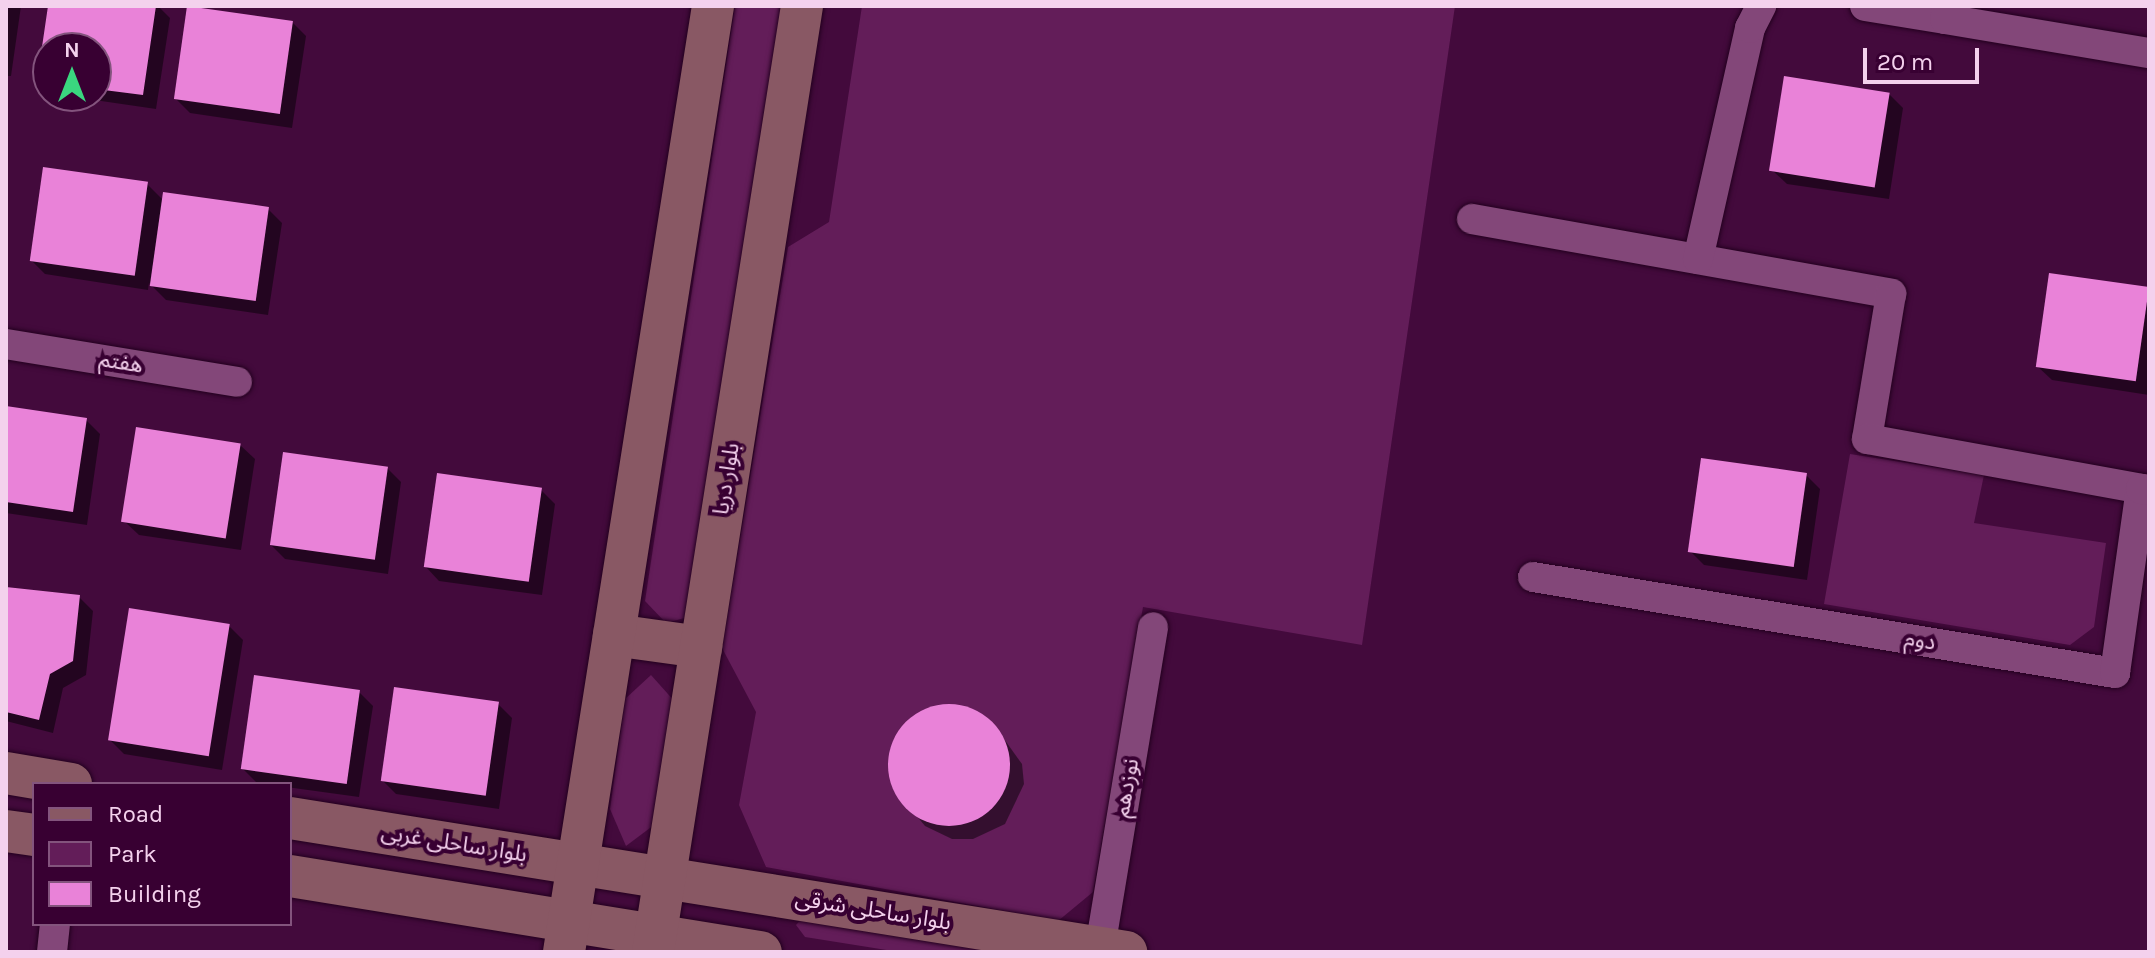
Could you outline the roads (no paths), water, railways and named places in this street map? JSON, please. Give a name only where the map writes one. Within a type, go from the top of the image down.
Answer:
[{"type":"street","points":[[566,936],[713,6]]},
{"type":"street","name":"بلوار دریا","points":[[654,943],[802,6]]},
{"type":"street","points":[[1698,259],[1750,28],[1761,6]]},
{"type":"street","points":[[1865,6],[1946,13],[2149,53]]},
{"type":"street","points":[[1472,219],[1891,294],[1867,439],[2145,490]]},
{"type":"street","name":"هفتم","points":[[6,344],[237,382]]},
{"type":"street","name":"دوم","points":[[1533,577],[2115,673],[2145,490]]},
{"type":"street","name":"نوزدهم","points":[[1113,950],[1153,627]]},
{"type":"street","points":[[614,635],[701,647]]},
{"type":"street","points":[[6,773],[59,782]]},
{"type":"street","name":"بلوار ساحلی غربی","points":[[292,818],[619,870]]},
{"type":"street","points":[[6,831],[32,835]]},
{"type":"street","name":"بلوار ساحلی شرقی","points":[[619,870],[1113,950]]},
{"type":"street","points":[[292,876],[566,936],[610,927],[654,943],[761,952]]},
{"type":"street","points":[[52,952],[55,926]]}]
